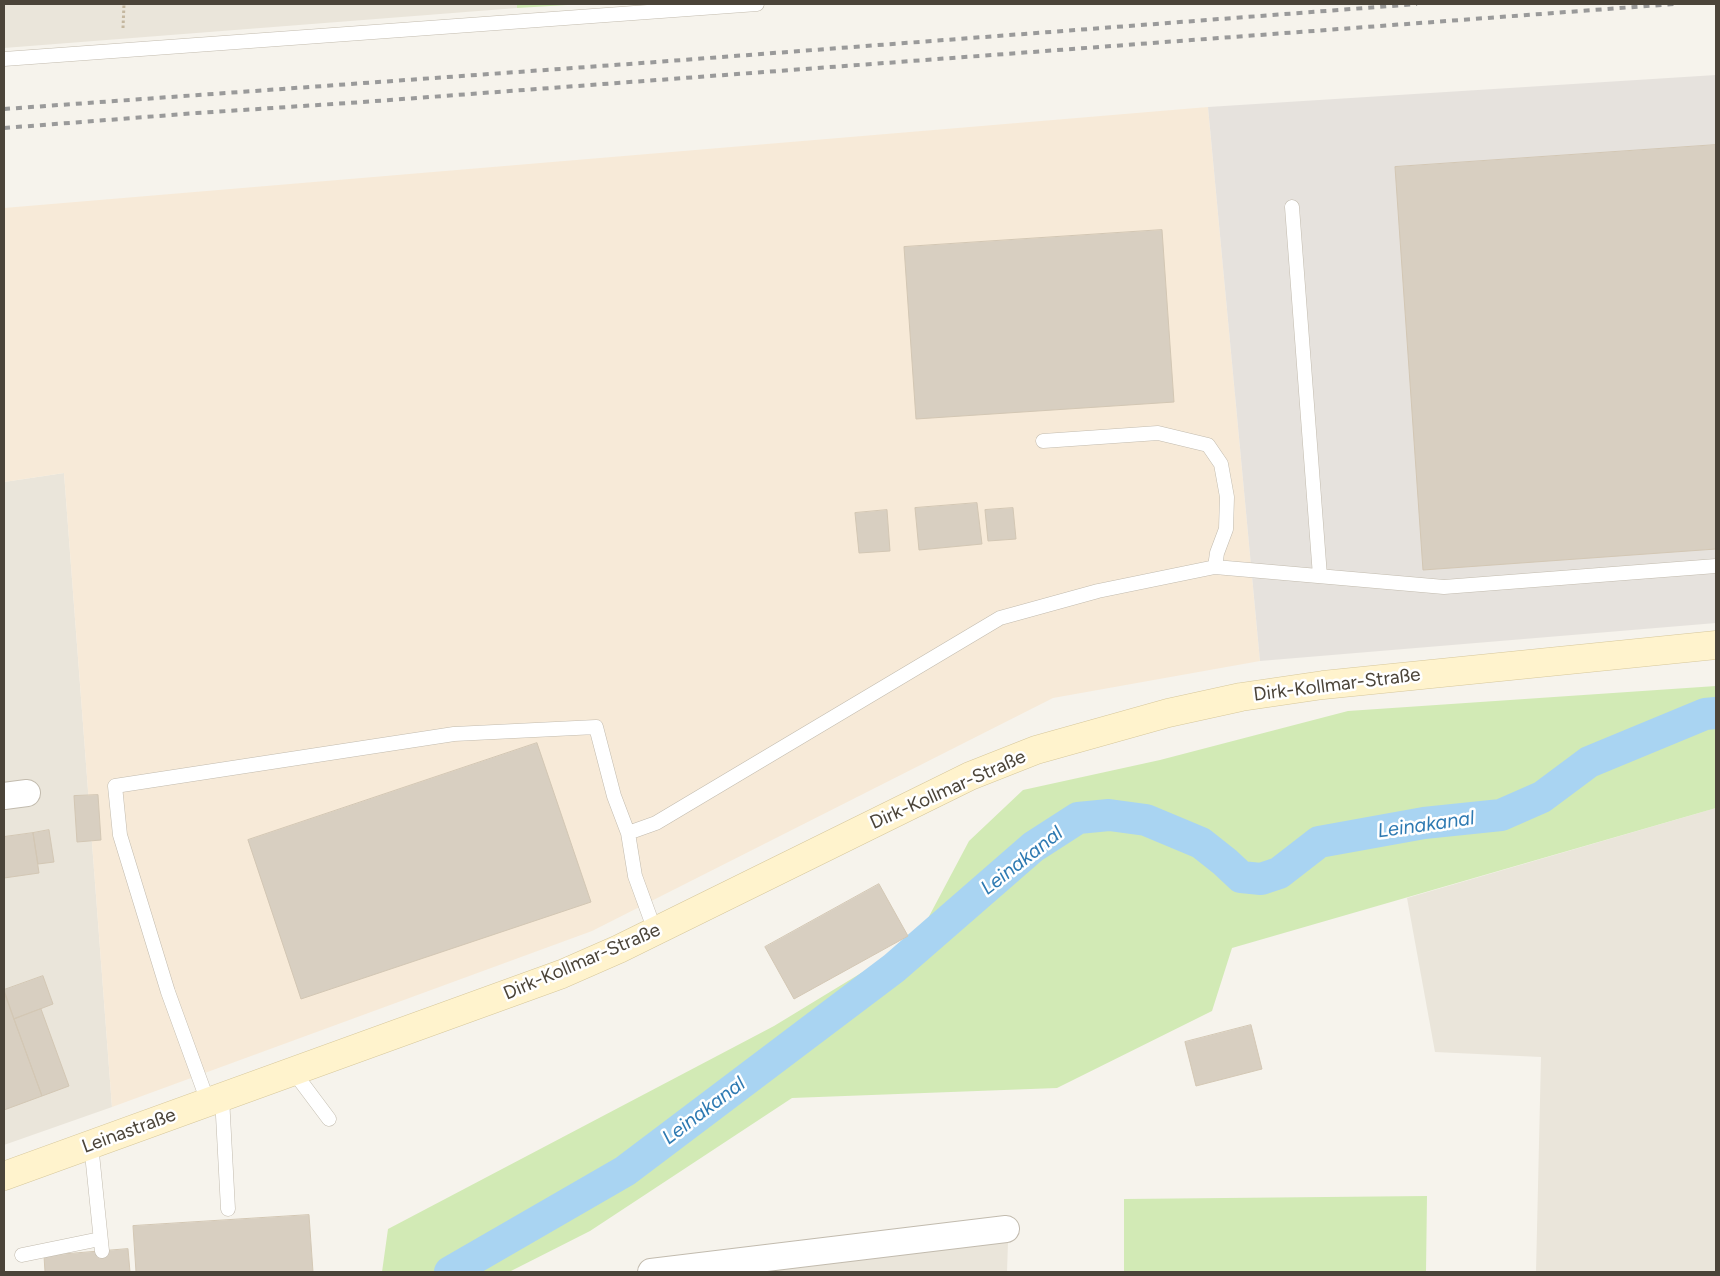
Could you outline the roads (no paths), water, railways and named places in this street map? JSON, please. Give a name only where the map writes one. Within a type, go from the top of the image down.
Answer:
[{"type":"street","name":"Dirk-Kollmar-Straße","points":[[254,1086],[562,974],[619,949],[970,776],[1036,750],[1168,713],[1241,697],[1323,685],[1716,646]]},
{"type":"street","name":"Leinastraße","points":[[4,1176],[254,1086]]},
{"type":"street","points":[[651,1272],[1006,1229]]},
{"type":"lane","points":[[4,59],[757,4]]},
{"type":"lane","points":[[1292,207],[1320,576]]},
{"type":"lane","points":[[1042,440],[1158,433],[1208,445],[1221,464],[1227,497],[1226,529],[1217,553],[1215,567]]},
{"type":"lane","points":[[628,833],[656,823],[1000,618],[1098,591],[1215,567],[1444,587],[1716,566]]},
{"type":"lane","points":[[228,1209],[215,1100],[168,992],[120,835],[116,786],[454,734],[596,727],[614,796],[628,833],[635,876],[655,931]]},
{"type":"lane","points":[[294,1071],[329,1119]]},
{"type":"lane","points":[[22,1255],[101,1245],[91,1144]]},
{"type":"waterway","name":"Leinakanal","points":[[450,1272],[625,1171],[894,968],[1033,847],[1078,818],[1109,815],[1146,820],[1201,843],[1241,877],[1261,879],[1279,873],[1319,842],[1424,823],[1501,815],[1542,797],[1589,762],[1705,714],[1716,713]]},
{"type":"railway","points":[[4,109],[1417,4]]},
{"type":"railway","points":[[4,128],[1674,4]]}]
